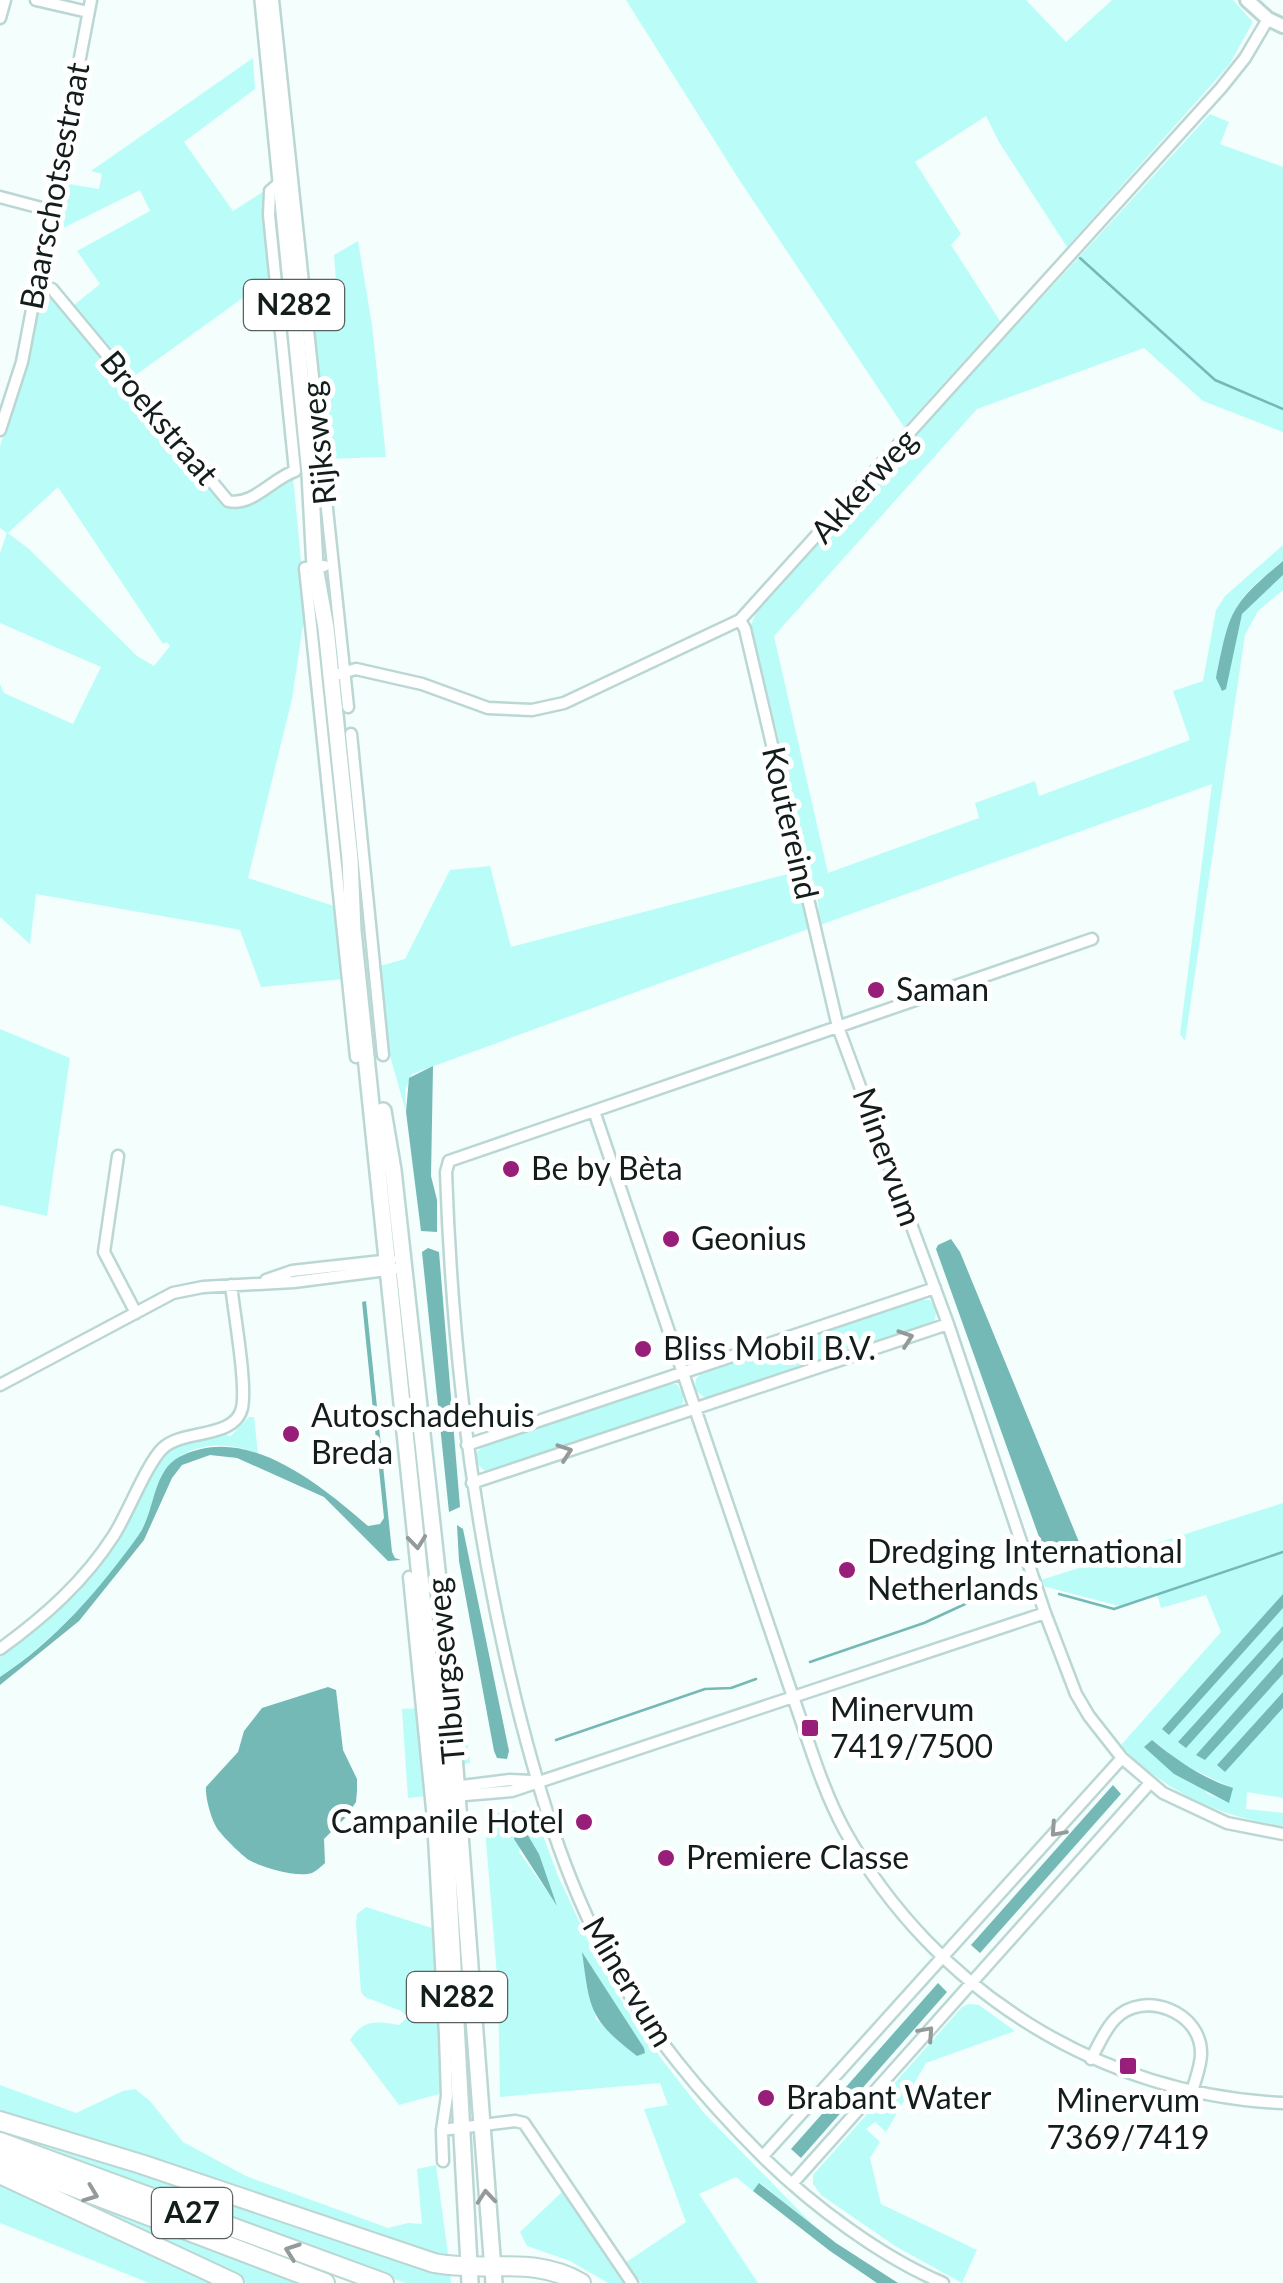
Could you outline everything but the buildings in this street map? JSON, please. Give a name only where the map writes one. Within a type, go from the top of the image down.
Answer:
[{"type":"highway","name":"A27","points":[[0,2120],[470,2275]]},
{"type":"highway","name":"A27","points":[[0,2142],[384,2283]]},
{"type":"highway","name":"A27","points":[[0,2160],[325,2283]]},
{"type":"highway","name":"A27","points":[[0,2174],[234,2283]]},
{"type":"highway","points":[[470,2275],[540,2266],[581,2283]]},
{"type":"main road","name":"Rijksweg","points":[[263,0],[286,178],[303,472],[320,566],[326,628],[337,673],[356,858],[353,931],[371,1059]]},
{"type":"main road","name":"Tilburgseweg","points":[[371,1059],[452,1792],[493,2275]]},
{"type":"main road","name":"Tilburgseweg","points":[[452,1792],[470,2275]]},
{"type":"street","points":[[0,18],[5,0]]},
{"type":"street","points":[[36,0],[90,6]]},
{"type":"street","name":"Rijksweg","points":[[274,0],[286,178],[337,673],[348,707]]},
{"type":"street","points":[[1246,0],[1283,26]]},
{"type":"street","name":"Baarschotsestraat","points":[[0,430],[22,362],[90,6]]},
{"type":"street","name":"Akkerweg","points":[[337,673],[356,670],[422,684],[488,708],[532,710],[564,703],[740,620],[1221,88],[1268,19]]},
{"type":"street","points":[[0,196],[49,210]]},
{"type":"street","name":"Broekstraat","points":[[36,286],[52,288],[228,501],[244,502],[284,474],[303,472]]},
{"type":"street","name":"Rijksweg","points":[[320,566],[306,568],[353,931]]},
{"type":"street","name":"Koutereind","points":[[740,620],[838,1026]]},
{"type":"street","name":"Rijksweg","points":[[351,734],[371,1059]]},
{"type":"street","name":"Minervum","points":[[943,2283],[833,2217],[792,2184],[701,2093],[635,2003],[588,1916],[560,1850],[538,1782],[501,1640],[466,1445],[448,1242],[446,1172],[449,1161],[1092,939]]},
{"type":"street","name":"Minervum","points":[[838,1026],[948,1324],[1076,1694],[1122,1758],[1150,1783],[1184,1805],[1227,1823],[1283,1834]]},
{"type":"street","points":[[594,1111],[823,1784],[845,1830],[904,1917],[971,1984],[1038,2031],[1091,2059],[1192,2092],[1283,2103]]},
{"type":"street","points":[[118,1156],[104,1252],[136,1312]]},
{"type":"street","points":[[0,1385],[173,1294],[255,1283],[292,1271],[394,1264]]},
{"type":"street","points":[[0,1649],[79,1583],[112,1538],[164,1446],[184,1436],[225,1427],[237,1418],[242,1407],[242,1389],[231,1285]]},
{"type":"street","points":[[466,1445],[935,1288]]},
{"type":"street","points":[[472,1484],[948,1324]]},
{"type":"street","name":"Tilburgseweg","points":[[409,1576],[433,1819],[447,2096],[443,2161]]},
{"type":"street","points":[[452,1792],[512,1791],[1045,1613]]},
{"type":"street","points":[[763,2156],[1122,1758]]},
{"type":"street","points":[[792,2184],[1150,1783]]},
{"type":"street","points":[[1091,2059],[1112,2021],[1135,2006],[1155,2005],[1176,2011],[1196,2035],[1201,2053],[1192,2092]]},
{"type":"street","points":[[442,2130],[524,2123],[632,2283]]},
{"type":"shaded area","points":[[626,0],[1026,0],[1066,42],[1112,0],[1233,0],[1253,22],[1229,65],[1067,247],[986,116],[915,162],[961,234],[951,245],[1000,321],[904,427],[740,181]]},
{"type":"shaded area","points":[[253,58],[255,89],[184,142],[233,211],[264,191],[272,277],[133,377],[74,305],[100,284],[77,251],[150,211],[140,190],[53,233],[62,183],[99,189],[102,174],[91,171]]},
{"type":"shaded area","points":[[1210,114],[1229,122],[1220,144],[1283,167],[1283,432],[1203,401],[1144,348],[977,409],[774,636],[828,873],[979,818],[975,803],[1035,781],[1039,796],[1190,740],[1173,691],[1203,681],[1216,610],[1225,596],[1283,545],[1283,561],[1249,590],[1236,609],[1218,666],[1221,689],[1242,614],[1283,575],[1283,590],[1258,611],[1245,635],[1185,1041],[1180,1034],[1212,784],[820,925],[818,902],[751,625],[757,610],[799,563]]},
{"type":"shaded area","points":[[358,241],[372,325],[386,457],[325,459],[312,329],[326,327],[325,309],[338,307],[334,255]]},
{"type":"shaded area","points":[[38,290],[51,291],[227,504],[253,503],[293,476],[307,624],[303,625],[292,699],[248,878],[337,907],[344,979],[261,987],[240,930],[219,926],[36,894],[30,944],[0,917],[0,684],[4,693],[73,724],[101,667],[0,623],[0,553],[7,533],[0,528],[0,446],[27,364]],"holes":[[[58,487],[163,644],[167,642],[170,646],[154,666],[137,656],[8,533]]]},
{"type":"shaded area","points":[[1283,561],[1283,575],[1242,614],[1226,689],[1222,691],[1216,678],[1229,623],[1242,600]]},
{"type":"shaded area","points":[[490,866],[511,947],[795,872],[811,928],[412,1074],[405,1090],[406,1112],[389,1052],[380,966],[405,959],[450,870]]},
{"type":"shaded area","points":[[0,1029],[70,1058],[47,1216],[0,1205]]},
{"type":"shaded area","points":[[433,1066],[431,1176],[437,1200],[437,1232],[421,1231],[406,1112],[409,1078]]},
{"type":"shaded area","points":[[951,1239],[960,1252],[1079,1542],[1043,1548],[936,1249]]},
{"type":"shaded area","points":[[428,1248],[439,1252],[460,1507],[449,1512],[422,1252]]},
{"type":"shaded area","points":[[912,1300],[930,1300],[936,1311],[933,1323],[716,1397],[704,1397],[695,1390],[696,1379],[706,1368]]},
{"type":"shaded area","points":[[366,1301],[392,1552],[401,1560],[388,1561],[324,1497],[237,1458],[210,1455],[182,1465],[172,1478],[144,1540],[79,1621],[0,1685],[0,1677],[58,1631],[108,1575],[143,1528],[163,1474],[183,1455],[224,1447],[269,1457],[312,1482],[368,1526],[380,1524],[384,1518],[362,1302]]},
{"type":"shaded area","points":[[677,1384],[683,1403],[674,1411],[497,1470],[485,1471],[476,1463],[477,1452],[487,1442],[660,1385]]},
{"type":"shaded area","points":[[249,1417],[254,1417],[258,1454],[216,1446],[195,1449],[177,1459],[160,1482],[144,1527],[99,1588],[59,1629],[0,1677],[0,1657],[47,1621],[85,1582],[122,1531],[163,1455],[180,1444],[226,1432],[231,1436]]},
{"type":"shaded area","points":[[1283,1503],[1283,1798],[1247,1792],[1246,1809],[1283,1813],[1283,1826],[1238,1816],[1196,1800],[1158,1778],[1123,1748],[1122,1744],[1221,1632],[1206,1595],[1161,1608],[1157,1594],[1119,1606],[1043,1586],[1041,1580]],"holes":[[[1153,1740],[1182,1764],[1232,1788],[1229,1802],[1208,1794]]]},
{"type":"shaded area","points":[[457,1525],[463,1529],[509,1751],[507,1759],[497,1758],[494,1751],[459,1561]]},
{"type":"shaded area","points":[[444,1590],[470,1763],[461,1765]]},
{"type":"shaded area","points":[[1283,1594],[1283,1608],[1169,1735],[1162,1729]]},
{"type":"shaded area","points":[[1283,1626],[1283,1640],[1186,1748],[1178,1742]]},
{"type":"shaded area","points":[[1283,1657],[1283,1674],[1205,1760],[1196,1755]]},
{"type":"shaded area","points":[[328,1687],[336,1690],[343,1750],[357,1779],[356,1802],[324,1839],[325,1863],[315,1871],[298,1874],[263,1866],[247,1858],[217,1828],[206,1787],[238,1752],[244,1731],[262,1708]]},
{"type":"shaded area","points":[[1283,1692],[1283,1708],[1225,1772],[1217,1765]]},
{"type":"shaded area","points":[[419,1708],[426,1796],[408,1798],[402,1709]]},
{"type":"shaded area","points":[[1152,1740],[1191,1768],[1233,1788],[1229,1803],[1174,1774],[1144,1747]]},
{"type":"shaded area","points":[[1113,1785],[1121,1794],[980,1953],[971,1945]]},
{"type":"shaded area","points":[[508,1810],[524,1812],[538,1822],[594,1953],[626,2008],[704,2113],[813,2225],[760,2183],[753,2191],[736,2177],[699,2194],[758,2283],[642,2283],[625,2263],[686,2222],[644,2109],[668,2105],[660,2083],[500,2097],[498,1988],[484,1816]],"holes":[[[523,1827],[539,1854],[555,1902],[519,1852]],[[582,1955],[644,2048],[637,2056],[596,2019]]]},
{"type":"shaded area","points":[[518,1826],[523,1827],[539,1854],[557,1906],[514,1839]]},
{"type":"shaded area","points":[[366,1907],[435,1929],[443,2093],[399,2105],[350,2040],[365,2025],[399,2025],[408,2017],[361,1992],[356,1924],[357,1914]]},
{"type":"shaded area","points":[[582,1952],[645,2053],[637,2056],[609,2032],[594,2012]]},
{"type":"shaded area","points":[[938,1983],[947,1992],[801,2158],[791,2149]]},
{"type":"shaded area","points":[[979,2005],[1015,2031],[926,2063],[886,2132],[875,2122],[866,2129],[880,2142],[870,2158],[881,2204],[977,2250],[962,2283],[895,2246],[821,2195],[813,2184],[813,2175],[962,2007]]},
{"type":"shaded area","points":[[0,2085],[76,2113],[135,2089],[150,2101],[183,2142],[246,2176],[388,2228],[422,2224],[417,2169],[436,2165],[448,2254],[435,2256],[0,2116]]},
{"type":"shaded area","points":[[12,2130],[352,2245],[450,2273],[451,2283],[406,2283],[372,2272],[12,2135]]},
{"type":"shaded area","points":[[4,2169],[298,2283],[247,2283]]},
{"type":"shaded area","points":[[0,2178],[225,2283],[149,2283],[0,2223]]},
{"type":"shaded area","points":[[759,2183],[836,2243],[898,2283],[877,2283],[830,2251],[753,2191]]},
{"type":"shaded area","points":[[564,2190],[627,2283],[608,2283],[570,2261],[527,2246],[520,2232]]},
{"type":"waterway","points":[[1080,258],[1215,380],[1283,409]]},
{"type":"waterway","points":[[1059,1594],[1114,1609],[1283,1552]]},
{"type":"waterway","points":[[810,1662],[924,1623],[989,1593],[1017,1585]]},
{"type":"waterway","points":[[556,1740],[705,1689],[731,1688],[756,1679]]},
{"type":"place","name":"Saman","points":[[876,990]]},
{"type":"place","name":"Be by Bèta","points":[[511,1169]]},
{"type":"place","name":"Geonius","points":[[671,1239]]},
{"type":"place","name":"Bliss Mobil B.V.","points":[[643,1349]]},
{"type":"place","name":"Autoschadehuis Breda","points":[[291,1434]]},
{"type":"place","name":"Dredging International Netherlands","points":[[847,1570]]},
{"type":"place","name":"Minervum 7419/7500","points":[[810,1728]]},
{"type":"place","name":"Campanile Hotel","points":[[584,1822]]},
{"type":"place","name":"Premiere Classe","points":[[666,1858]]},
{"type":"place","name":"Minervum 7369/7419","points":[[1128,2066]]},
{"type":"place","name":"Brabant Water","points":[[766,2098]]}]
